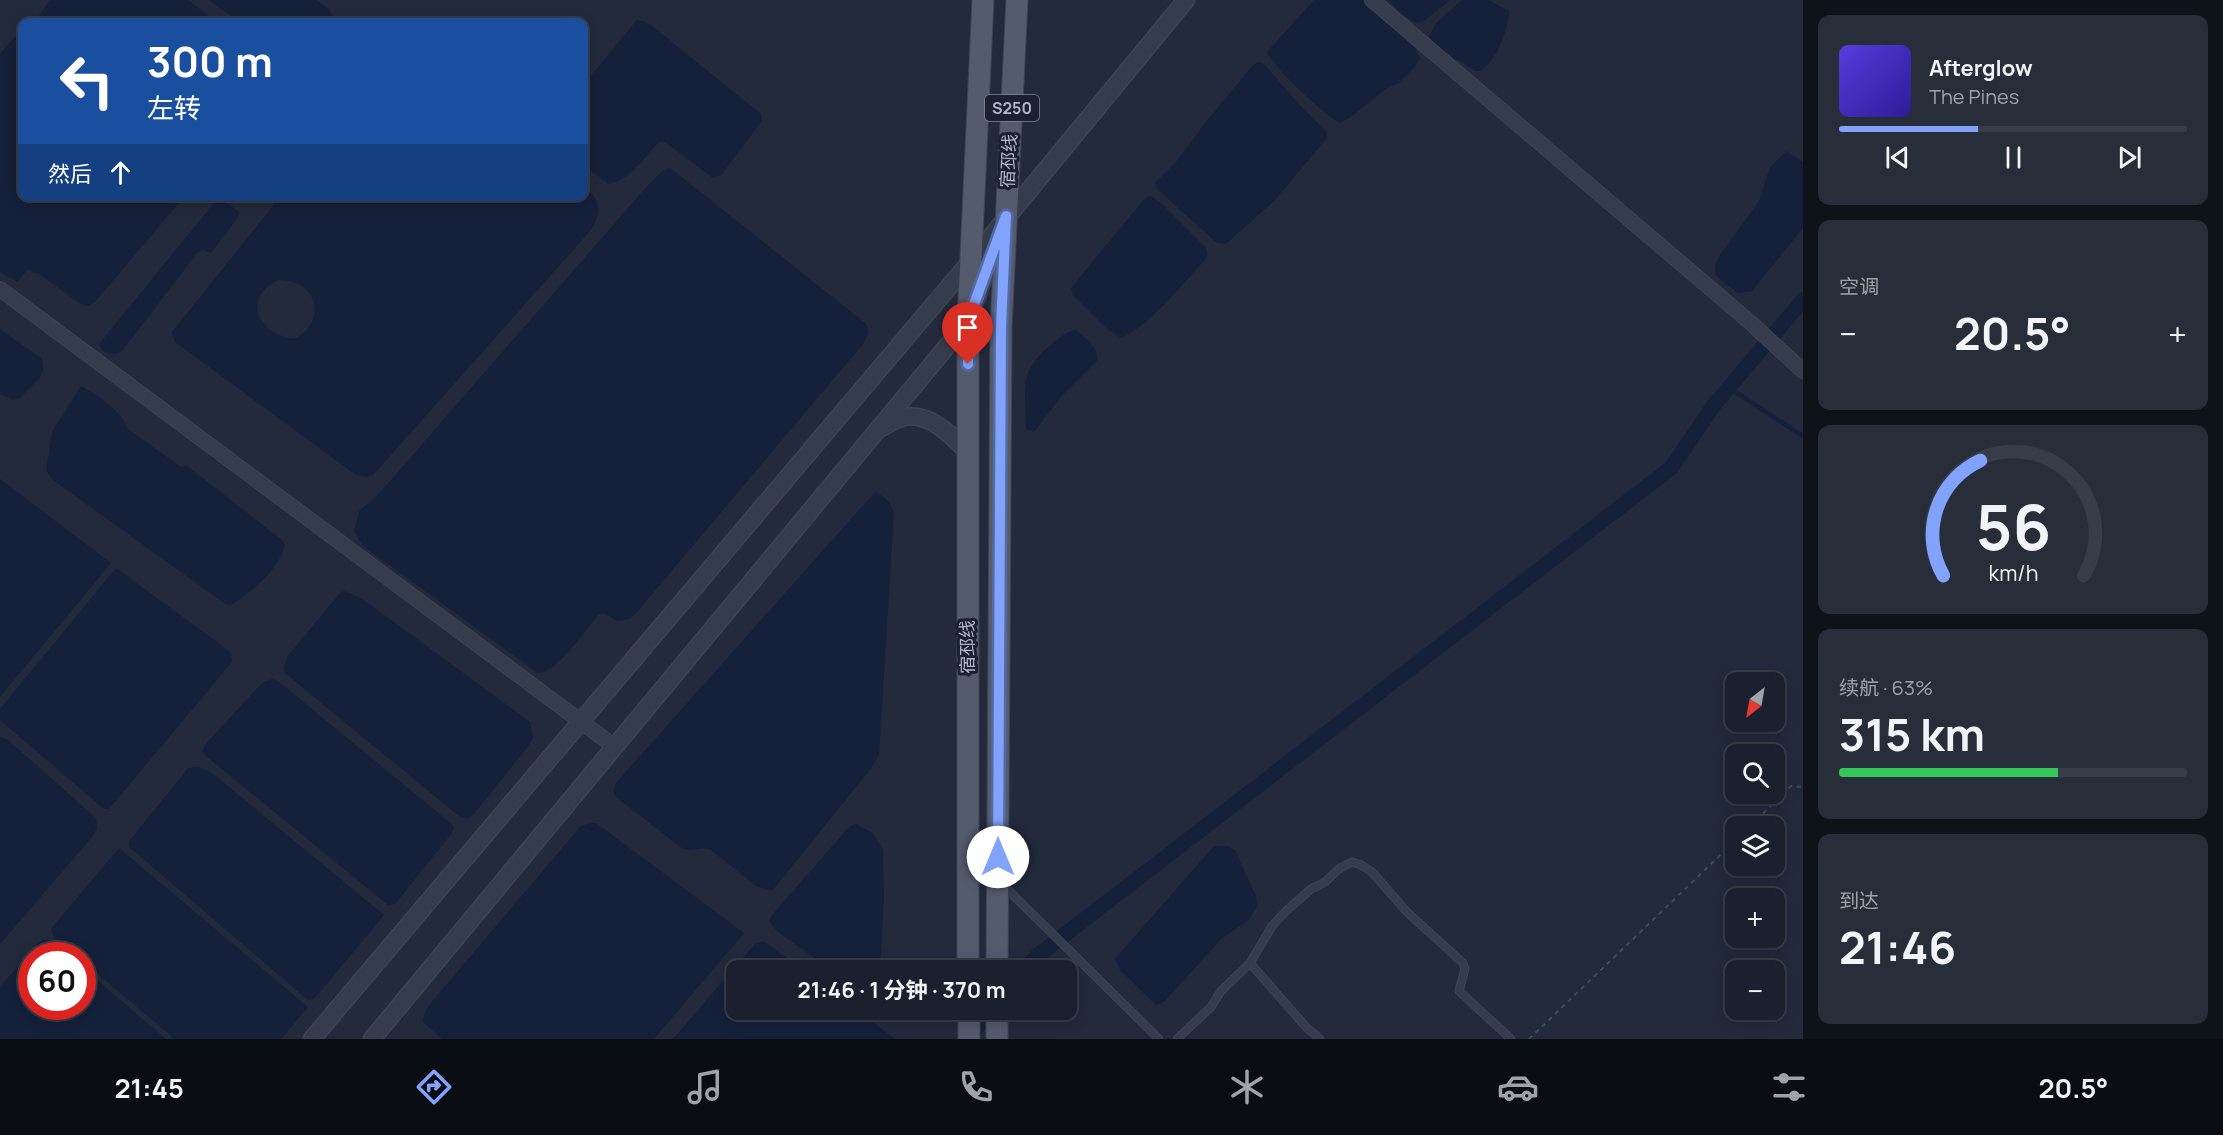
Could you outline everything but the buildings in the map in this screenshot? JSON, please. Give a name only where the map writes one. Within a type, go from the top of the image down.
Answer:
[{"type":"main road","name":"宿邳线","points":[[968,960],[968,321],[983,0]]},
{"type":"main road","name":"宿邳线","points":[[997,960],[1001,327],[1017,0]]},
{"type":"main road","points":[[969,1020],[969,1039]]},
{"type":"main road","points":[[997,1020],[997,1039]]},
{"type":"street","points":[[312,1039],[970,262],[1186,0]]},
{"type":"street","points":[[1372,0],[1803,371]]},
{"type":"street","points":[[372,1039],[968,321],[1006,216]]},
{"type":"street","points":[[0,289],[615,747]]},
{"type":"street","points":[[877,430],[904,417],[919,418],[947,431],[968,452]]},
{"type":"lane","points":[[1177,1039],[1250,963],[1272,926],[1286,911],[1311,889],[1325,882],[1340,868],[1352,862],[1372,872],[1407,912],[1463,963],[1465,969],[1459,991],[1511,1039]]},
{"type":"lane","points":[[997,880],[1160,1039]]},
{"type":"lane","points":[[1250,963],[1306,1027],[1320,1039]]},
{"type":"path","points":[[1760,816],[1791,786],[1803,787]]},
{"type":"path","points":[[1529,1039],[1725,851]]},
{"type":"water","points":[[50,0],[188,0],[212,18],[39,18]]},
{"type":"water","points":[[209,0],[316,0],[329,9],[332,15],[332,18],[234,18]]},
{"type":"water","points":[[1314,0],[1363,0],[1415,48],[1420,58],[1414,68],[1399,83],[1387,88],[1340,123],[1300,90],[1267,52]]},
{"type":"water","points":[[1388,0],[1450,0],[1424,21],[1416,23],[1402,14]]},
{"type":"water","points":[[1462,0],[1488,0],[1509,11],[1501,44],[1487,66],[1481,71],[1475,71],[1459,60],[1453,60],[1432,43],[1429,36],[1437,22]]},
{"type":"water","points":[[637,20],[644,21],[761,114],[762,121],[721,175],[713,178],[665,142],[659,142],[631,173],[609,184],[588,169],[588,79]]},
{"type":"water","points":[[18,34],[18,201],[181,201],[95,302],[88,306],[81,304],[39,274],[27,270],[17,282],[0,272],[0,54]]},
{"type":"water","points":[[1258,62],[1264,64],[1326,131],[1327,138],[1274,201],[1226,244],[1217,243],[1157,189],[1155,183],[1176,162],[1205,123],[1253,65]]},
{"type":"water","points":[[1786,151],[1803,162],[1803,228],[1752,291],[1738,293],[1716,276],[1715,266],[1718,258],[1759,201],[1770,167]]},
{"type":"water","points":[[670,168],[859,318],[866,324],[869,332],[863,344],[637,612],[630,619],[617,621],[604,613],[598,615],[579,640],[554,666],[538,673],[363,546],[354,531],[359,511],[377,496],[648,185],[663,170]]},
{"type":"water","points":[[588,190],[597,202],[597,218],[590,231],[374,474],[367,477],[356,475],[175,342],[172,332],[277,201],[588,201]],"holes":[[[278,280],[291,281],[302,286],[314,302],[315,312],[312,322],[305,332],[294,339],[281,336],[263,323],[257,306],[260,297]]]},
{"type":"water","points":[[1151,196],[1206,248],[1208,254],[1155,314],[1121,338],[1106,328],[1073,295],[1071,288],[1146,197]]},
{"type":"water","points":[[216,201],[224,201],[239,212],[238,217],[211,253],[203,250],[198,252],[122,351],[112,354],[106,352],[99,344]]},
{"type":"water","points":[[0,329],[42,359],[43,370],[40,378],[20,398],[13,400],[0,394]]},
{"type":"water","points":[[1077,330],[1094,348],[1097,361],[1060,398],[1034,432],[1026,429],[1025,391],[1029,372],[1042,353],[1053,343],[1067,333]]},
{"type":"water","points":[[81,386],[115,410],[128,429],[181,467],[187,466],[282,540],[285,545],[277,563],[254,588],[229,606],[53,480],[46,470],[52,432]]},
{"type":"water","points":[[0,479],[111,563],[0,697]]},
{"type":"water","points":[[875,492],[887,500],[894,512],[879,754],[873,766],[772,891],[756,886],[711,850],[683,849],[616,797],[613,791],[616,783]]},
{"type":"water","points":[[116,568],[228,650],[232,662],[109,809],[104,809],[0,720],[0,709]]},
{"type":"water","points":[[344,591],[361,598],[530,722],[533,738],[529,745],[468,819],[460,817],[286,674],[283,668],[287,657]]},
{"type":"water","points":[[272,679],[278,681],[454,826],[452,833],[395,904],[388,905],[202,751],[262,683]]},
{"type":"water","points":[[0,737],[8,740],[96,818],[97,828],[92,837],[0,944]]},
{"type":"water","points":[[194,767],[212,773],[384,915],[314,999],[308,1000],[128,846],[129,841],[187,769]]},
{"type":"water","points":[[596,823],[744,933],[654,1039],[442,1039],[423,1022],[430,1004],[581,826]]},
{"type":"water","points":[[856,824],[873,833],[883,850],[884,899],[881,960],[817,960],[777,931],[769,921],[850,826]]},
{"type":"water","points":[[1214,846],[1227,846],[1235,850],[1256,896],[1257,906],[1249,920],[1221,939],[1165,1001],[1156,1005],[1120,970],[1115,959]]},
{"type":"water","points":[[119,848],[308,1007],[281,1039],[175,1039],[96,973],[96,942],[58,942],[51,929]]},
{"type":"water","points":[[763,941],[790,960],[741,960],[755,944]]},
{"type":"water","points":[[18,966],[18,1020],[96,1020],[96,979],[166,1039],[0,1039],[0,987]]},
{"type":"water","points":[[726,978],[726,1020],[870,1020],[895,1039],[673,1039]]},
{"type":"waterway","points":[[1034,960],[1671,468],[1714,405],[1803,300]]},
{"type":"waterway","points":[[1729,388],[1803,436]]},
{"type":"waterway","points":[[967,1039],[983,1020]]},
{"type":"route","points":[[968,364],[968,321],[1006,216],[1001,327],[998,857]]}]
